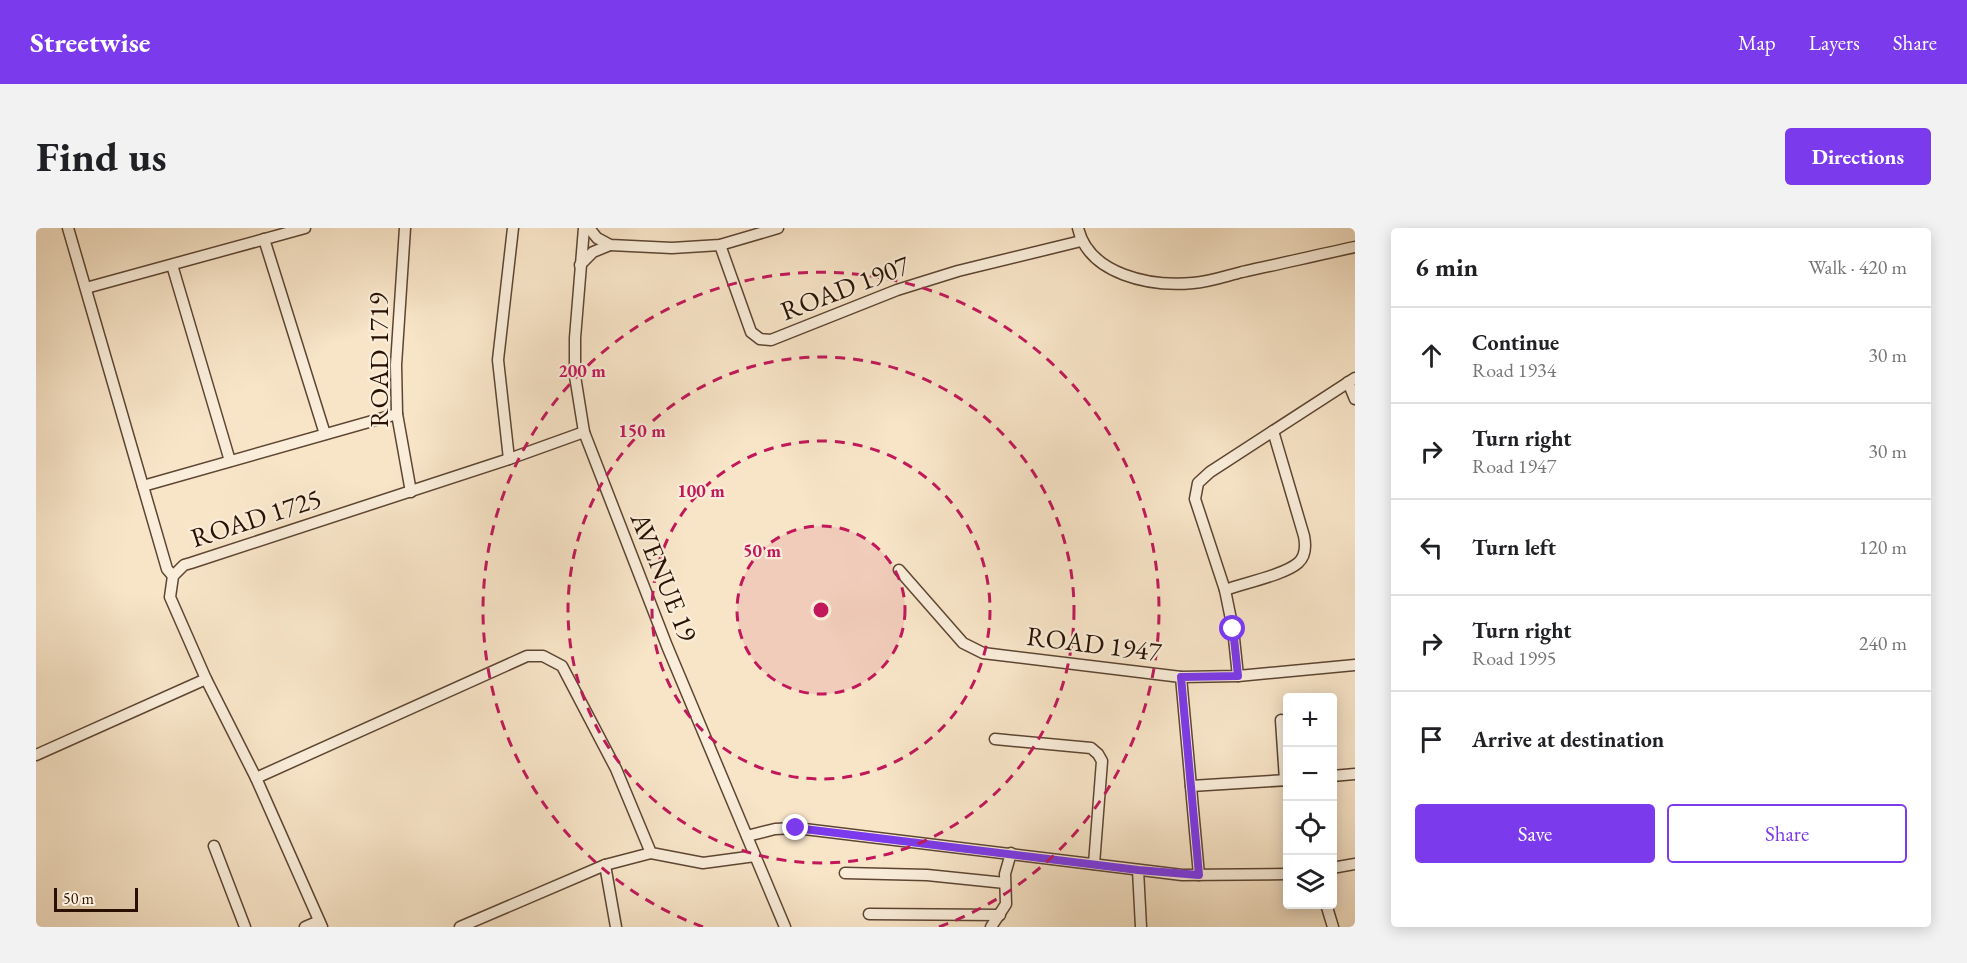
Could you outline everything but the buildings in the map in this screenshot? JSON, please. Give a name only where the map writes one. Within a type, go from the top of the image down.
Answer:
[{"type":"street","points":[[68,228],[167,569],[172,576]]},
{"type":"street","points":[[86,288],[305,228]]},
{"type":"street","name":"ROAD 1719","points":[[405,228],[396,365],[397,414],[411,492]]},
{"type":"street","points":[[508,459],[498,360],[513,228]]},
{"type":"street","name":"AVENUE 19","points":[[584,228],[576,309],[575,376],[584,432],[667,646],[785,927]]},
{"type":"street","points":[[589,228],[597,238],[610,245]]},
{"type":"street","points":[[580,265],[593,252],[610,245],[672,248],[720,245],[778,228]]},
{"type":"street","points":[[1078,228],[1081,241],[1100,262],[1119,273],[1140,280],[1193,284],[1355,247]]},
{"type":"street","points":[[264,239],[325,434]]},
{"type":"street","name":"ROAD 1907","points":[[720,245],[751,332],[760,339],[771,340],[917,284],[1081,241]]},
{"type":"street","points":[[172,265],[230,461]]},
{"type":"street","points":[[1238,676],[1233,629],[1225,590],[1197,508],[1195,491],[1198,483],[1210,471],[1352,380],[1355,399]]},
{"type":"street","points":[[143,486],[397,414]]},
{"type":"street","points":[[1225,590],[1288,568],[1299,563],[1305,554],[1304,536],[1273,430]]},
{"type":"street","name":"ROAD 1725","points":[[321,924],[170,597],[172,576],[184,565],[411,492],[584,432]]},
{"type":"street","name":"ROAD 1947","points":[[899,570],[963,643],[983,653],[1181,677],[1238,676],[1355,665]]},
{"type":"street","points":[[255,778],[528,656],[543,656],[562,666],[610,759],[651,853]]},
{"type":"street","points":[[1181,677],[1199,875]]},
{"type":"street","points":[[36,755],[206,679]]},
{"type":"street","points":[[1281,720],[1283,747]]},
{"type":"street","points":[[995,739],[1081,746],[1091,748],[1098,754],[1102,761],[1094,864]]},
{"type":"street","points":[[1337,776],[1355,774]]},
{"type":"street","points":[[1191,786],[1283,780]]},
{"type":"street","points":[[747,836],[775,829],[796,828],[1138,870],[1199,875],[1283,874]]},
{"type":"street","points":[[214,846],[245,927]]},
{"type":"street","points":[[460,927],[604,865],[651,853],[703,863],[755,856]]},
{"type":"street","points":[[991,927],[1000,915],[1007,899],[1005,883],[1011,853]]},
{"type":"street","points":[[1337,867],[1355,864]]},
{"type":"street","points":[[604,865],[616,927]]},
{"type":"street","points":[[1138,870],[1141,927]]},
{"type":"street","points":[[845,873],[927,875],[1005,883]]},
{"type":"street","points":[[1328,909],[1333,927]]},
{"type":"street","points":[[869,914],[1000,915]]},
{"type":"street","points":[[305,927],[321,924]]},
{"type":"route","points":[[796,828],[1138,870],[1199,875],[1181,677],[1238,676],[1233,629]]}]
